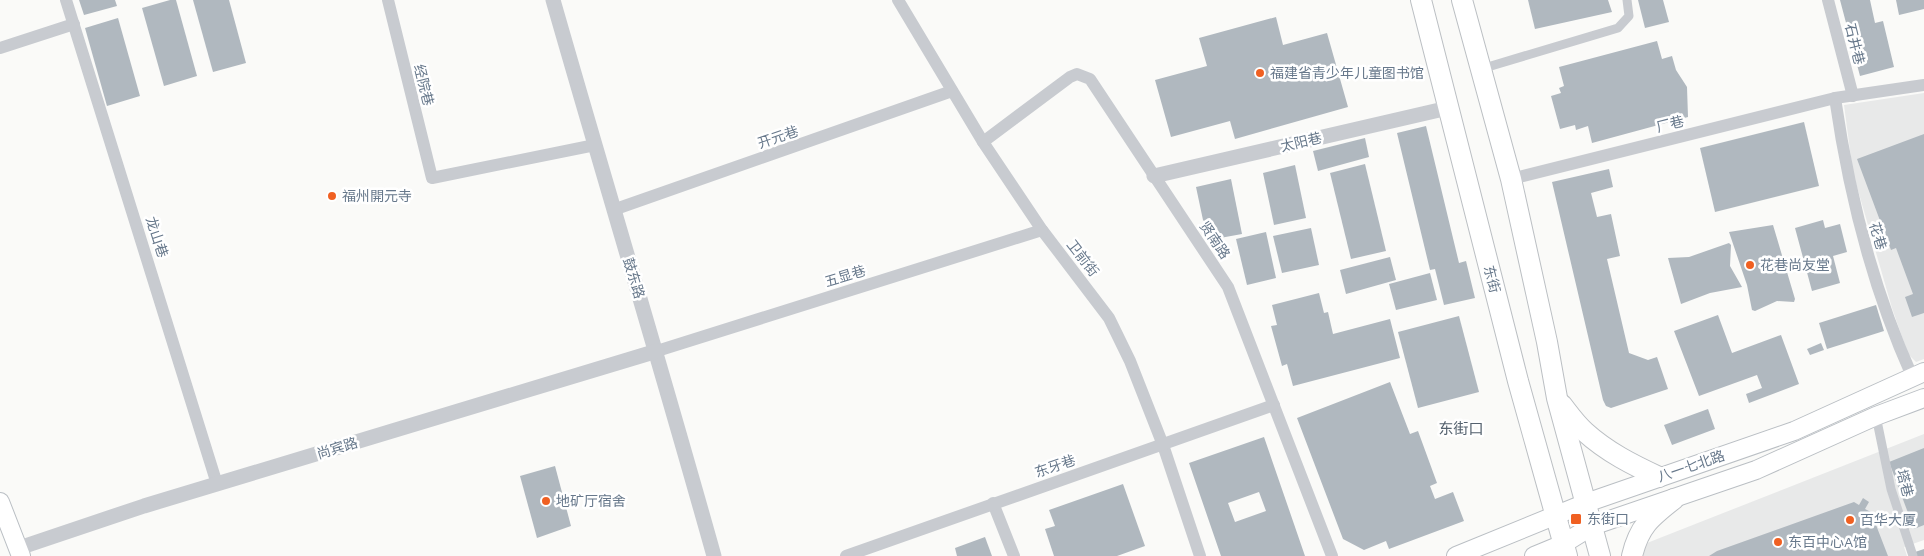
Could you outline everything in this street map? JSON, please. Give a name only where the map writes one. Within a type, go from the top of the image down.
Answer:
[{"type":"main road","name":"东街","points":[[1421,0],[1518,381],[1565,550]]},
{"type":"main road","points":[[1462,0],[1511,179],[1547,342],[1557,398],[1600,556]]},
{"type":"main road","name":"八一七北路","points":[[1456,556],[1555,515],[1794,430],[1918,374]]},
{"type":"main road","points":[[1557,398],[1584,431],[1597,442],[1631,464],[1659,477]]},
{"type":"main road","name":"八一七北路","points":[[1534,556],[1565,550],[1592,526],[1756,470],[1876,416],[1924,398]]},
{"type":"main road","points":[[1632,556],[1634,545],[1648,520],[1674,499]]},
{"type":"main road","points":[[0,502],[20,552]]},
{"type":"street","name":"龙山巷","points":[[66,0],[217,484]]},
{"type":"street","name":"经院巷","points":[[388,0],[432,178],[594,145]]},
{"type":"street","name":"鼓东路","points":[[552,0],[613,210],[657,350],[714,556]]},
{"type":"street","name":"卫前街","points":[[898,0],[983,142],[1042,230],[1110,318],[1130,362],[1163,445],[1200,556]]},
{"type":"street","points":[[1481,69],[1618,28],[1629,16],[1627,0]]},
{"type":"street","name":"石井巷","points":[[1828,0],[1853,96]]},
{"type":"street","points":[[0,48],[74,24]]},
{"type":"street","name":"贤南路","points":[[983,142],[1070,77],[1078,74],[1090,79],[1228,287],[1332,556]]},
{"type":"street","name":"厂巷","points":[[1511,179],[1835,98],[1924,85]]},
{"type":"street","name":"开元巷","points":[[613,210],[952,91]]},
{"type":"street","name":"花巷","points":[[1835,98],[1844,158],[1856,217],[1890,327],[1918,374]]},
{"type":"street","name":"太阳巷","points":[[1154,176],[1448,108]]},
{"type":"street","name":"五显巷","points":[[657,350],[1042,230]]},
{"type":"street","name":"尚宾路","points":[[20,552],[217,484],[657,350]]},
{"type":"street","name":"东牙巷","points":[[846,556],[1274,405]]},
{"type":"street","name":"塔巷","points":[[1876,416],[1891,489],[1913,556]]},
{"type":"street","points":[[993,503],[1014,556]]},
{"type":"shaded area","points":[[1924,93],[1924,359],[1916,362],[1908,354],[1892,308],[1853,173],[1844,105]]},
{"type":"shaded area","points":[[1924,434],[1924,540],[1904,547],[1907,556],[1639,556],[1647,543]]},
{"type":"building","points":[[79,0],[115,0],[117,6],[84,15]]},
{"type":"building","points":[[176,0],[197,76],[164,86],[142,8]]},
{"type":"building","points":[[193,0],[229,0],[246,63],[213,72]]},
{"type":"building","points":[[1528,0],[1608,0],[1612,12],[1535,29]]},
{"type":"building","points":[[1638,0],[1663,0],[1669,22],[1645,28]]},
{"type":"building","points":[[1840,0],[1870,0],[1875,23],[1883,21],[1894,67],[1860,76]]},
{"type":"building","points":[[1896,0],[1924,0],[1924,9],[1899,15]]},
{"type":"building","name":"福建省青少年儿童图书馆","points":[[1276,17],[1283,45],[1327,33],[1348,107],[1235,139],[1230,121],[1171,137],[1155,80],[1207,66],[1199,38]]},
{"type":"building","points":[[118,18],[140,96],[107,106],[85,28]]},
{"type":"building","points":[[1657,41],[1662,59],[1672,56],[1676,70],[1687,87],[1688,117],[1592,143],[1588,126],[1576,130],[1575,125],[1560,129],[1551,96],[1561,93],[1559,88],[1564,86],[1559,67]]},
{"type":"building","points":[[1804,122],[1819,186],[1715,212],[1700,148]]},
{"type":"building","points":[[1426,126],[1459,263],[1466,261],[1475,298],[1444,305],[1435,269],[1430,270],[1397,133]]},
{"type":"building","points":[[1924,134],[1924,313],[1912,317],[1905,297],[1913,294],[1896,248],[1891,250],[1857,159]]},
{"type":"building","points":[[1365,138],[1369,157],[1318,171],[1313,151]]},
{"type":"building","points":[[1365,164],[1386,251],[1351,259],[1330,173]]},
{"type":"building","points":[[1295,165],[1306,218],[1274,225],[1263,173]]},
{"type":"building","points":[[1609,169],[1613,187],[1591,193],[1597,217],[1611,214],[1620,256],[1607,259],[1629,353],[1648,360],[1657,357],[1668,389],[1611,408],[1606,406],[1603,400],[1552,182]]},
{"type":"building","points":[[1231,179],[1242,234],[1220,238],[1203,220],[1196,187]]},
{"type":"building","points":[[1823,220],[1825,228],[1840,224],[1847,252],[1833,256],[1840,283],[1812,291],[1795,228]]},
{"type":"building","points":[[1773,225],[1795,299],[1794,302],[1777,301],[1755,311],[1752,310],[1747,285],[1729,232]]},
{"type":"building","points":[[1311,228],[1319,265],[1282,273],[1273,236]]},
{"type":"building","points":[[1266,232],[1276,278],[1247,285],[1236,239]]},
{"type":"building","points":[[1729,243],[1731,245],[1730,266],[1742,287],[1710,293],[1681,304],[1668,258],[1689,257]]},
{"type":"building","points":[[1390,257],[1396,280],[1346,294],[1340,270]]},
{"type":"building","points":[[1430,273],[1437,300],[1396,310],[1389,284]]},
{"type":"building","points":[[1319,293],[1324,313],[1328,312],[1333,334],[1390,319],[1400,358],[1293,386],[1287,364],[1282,366],[1271,326],[1277,325],[1272,305]]},
{"type":"building","points":[[1876,305],[1884,331],[1827,349],[1819,323]]},
{"type":"building","points":[[1718,315],[1732,353],[1781,335],[1799,384],[1749,403],[1746,394],[1762,388],[1757,375],[1699,396],[1674,331]]},
{"type":"building","points":[[1459,316],[1479,392],[1418,408],[1398,332]]},
{"type":"building","points":[[1821,343],[1824,350],[1810,355],[1807,349]]},
{"type":"building","points":[[1390,382],[1410,434],[1418,431],[1437,483],[1430,486],[1435,499],[1453,492],[1464,521],[1389,549],[1386,541],[1364,550],[1343,539],[1297,418]]},
{"type":"building","points":[[1708,409],[1715,429],[1672,445],[1664,425]]},
{"type":"building","points":[[1264,437],[1305,556],[1221,556],[1189,463]],"holes":[[[1259,492],[1266,511],[1235,522],[1228,503]]]},
{"type":"building","points":[[1924,448],[1924,525],[1914,529],[1889,462]]},
{"type":"building","name":"地矿厅宿舍","points":[[555,466],[571,526],[537,538],[520,476]]},
{"type":"building","points":[[1123,484],[1145,546],[1117,556],[1054,556],[1045,529],[1055,526],[1049,510]]},
{"type":"building","points":[[1863,498],[1869,502],[1865,509],[1871,512],[1888,556],[1709,556],[1717,551],[1854,502],[1859,505]]},
{"type":"building","points":[[985,537],[992,556],[957,556],[955,548]]},
{"type":"building","points":[[1924,549],[1924,556],[1916,556],[1915,552]]},
{"type":"place","name":"福建省青少年儿童图书馆","points":[[1260,73]]},
{"type":"place","name":"福州開元寺","points":[[332,196]]},
{"type":"place","name":"花巷尚友堂","points":[[1750,265]]},
{"type":"place","name":"地矿厅宿舍","points":[[546,501]]},
{"type":"place","name":"东街口","points":[[1576,519]]},
{"type":"place","name":"百华大厦","points":[[1850,520]]},
{"type":"place","name":"东百中心A馆","points":[[1778,542]]},
{"type":"district","name":"东街口","points":[[1461,429]]}]
